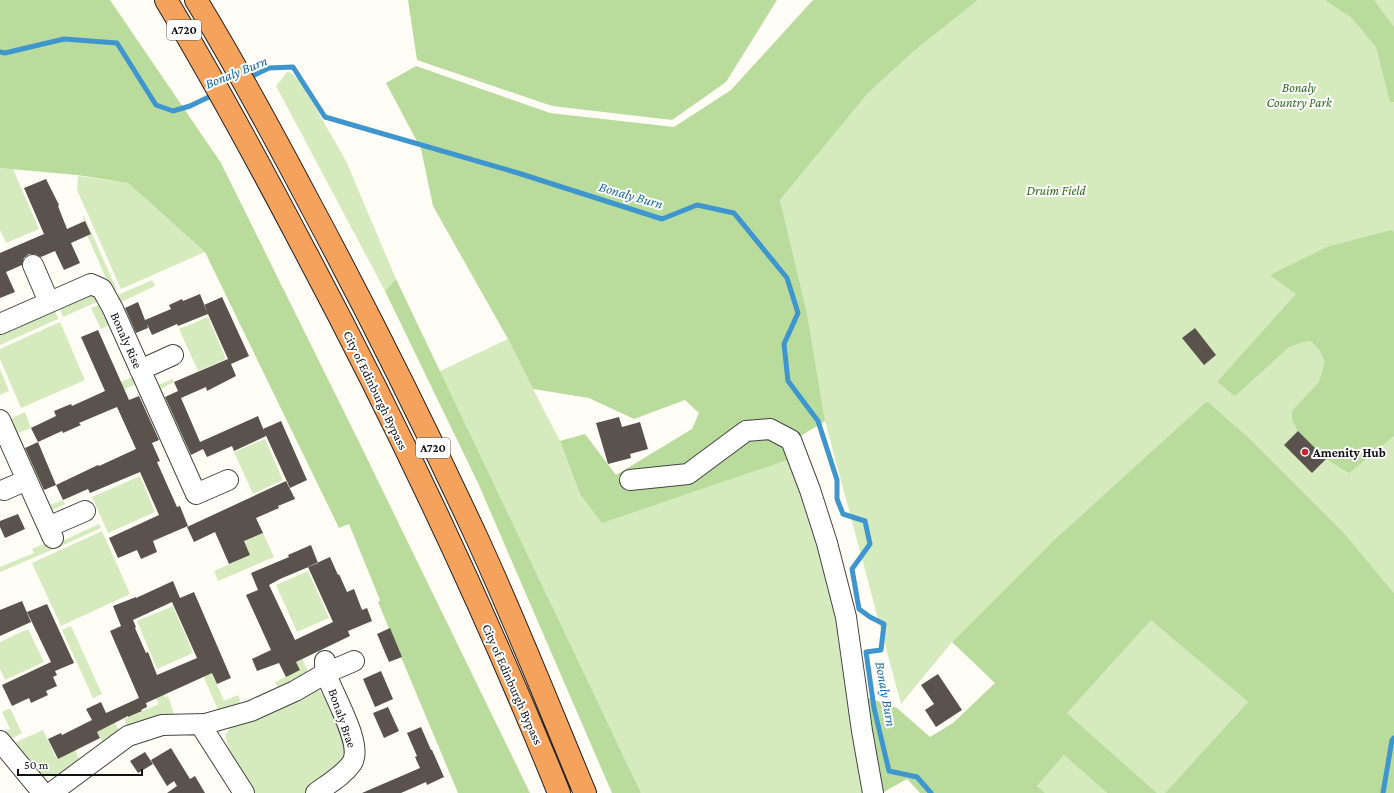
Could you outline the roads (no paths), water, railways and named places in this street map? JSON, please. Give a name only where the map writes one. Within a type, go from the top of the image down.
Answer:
[{"type":"highway","name":"City of Edinburgh Bypass","points":[[166,0],[237,121],[341,318],[448,538],[559,793]]},
{"type":"highway","name":"City of Edinburgh Bypass","points":[[196,0],[261,112],[366,308],[476,536],[521,639],[585,793]]},
{"type":"street","points":[[33,265],[49,302]]},
{"type":"street","name":"Bonaly Rise","points":[[0,324],[91,284],[102,289],[108,299],[196,494],[228,480]]},
{"type":"street","points":[[140,370],[173,355]]},
{"type":"street","points":[[0,420],[51,533],[85,511]]},
{"type":"street","points":[[630,480],[688,474],[746,431],[770,428],[791,440],[810,490],[827,543],[846,617],[862,731],[873,793]]},
{"type":"street","points":[[4,490],[27,480]]},
{"type":"street","name":"Bonaly Brae","points":[[51,793],[128,736],[162,724],[200,724],[251,711],[294,691],[325,666],[354,661]]},
{"type":"street","name":"Bonaly Brae","points":[[316,793],[345,771],[352,762],[355,747],[352,735],[325,666]]},
{"type":"street","points":[[200,724],[244,793]]},
{"type":"street","points":[[0,741],[43,793]]},
{"type":"waterway","name":"Bonaly Burn","points":[[0,52],[5,53],[64,39],[117,43],[156,105],[173,111],[190,106],[215,94]]},
{"type":"waterway","name":"Bonaly Burn","points":[[248,78],[269,68],[293,67],[325,117],[518,173],[662,219],[697,205],[734,213],[787,278],[798,313],[784,344],[788,381],[818,421],[837,480],[837,499],[843,514],[865,521],[870,544],[852,569],[859,609],[870,617],[884,624],[881,650],[866,652],[874,708],[889,771],[917,777],[931,793]]},
{"type":"waterway","points":[[1383,793],[1392,740],[1394,738]]},
{"type":"place","name":"Amenity Hub","points":[[1305,452]]},
{"type":"park label","name":"Bonaly Country Park","points":[[1299,94]]},
{"type":"park label","name":"Druim Field","points":[[1056,190]]}]
